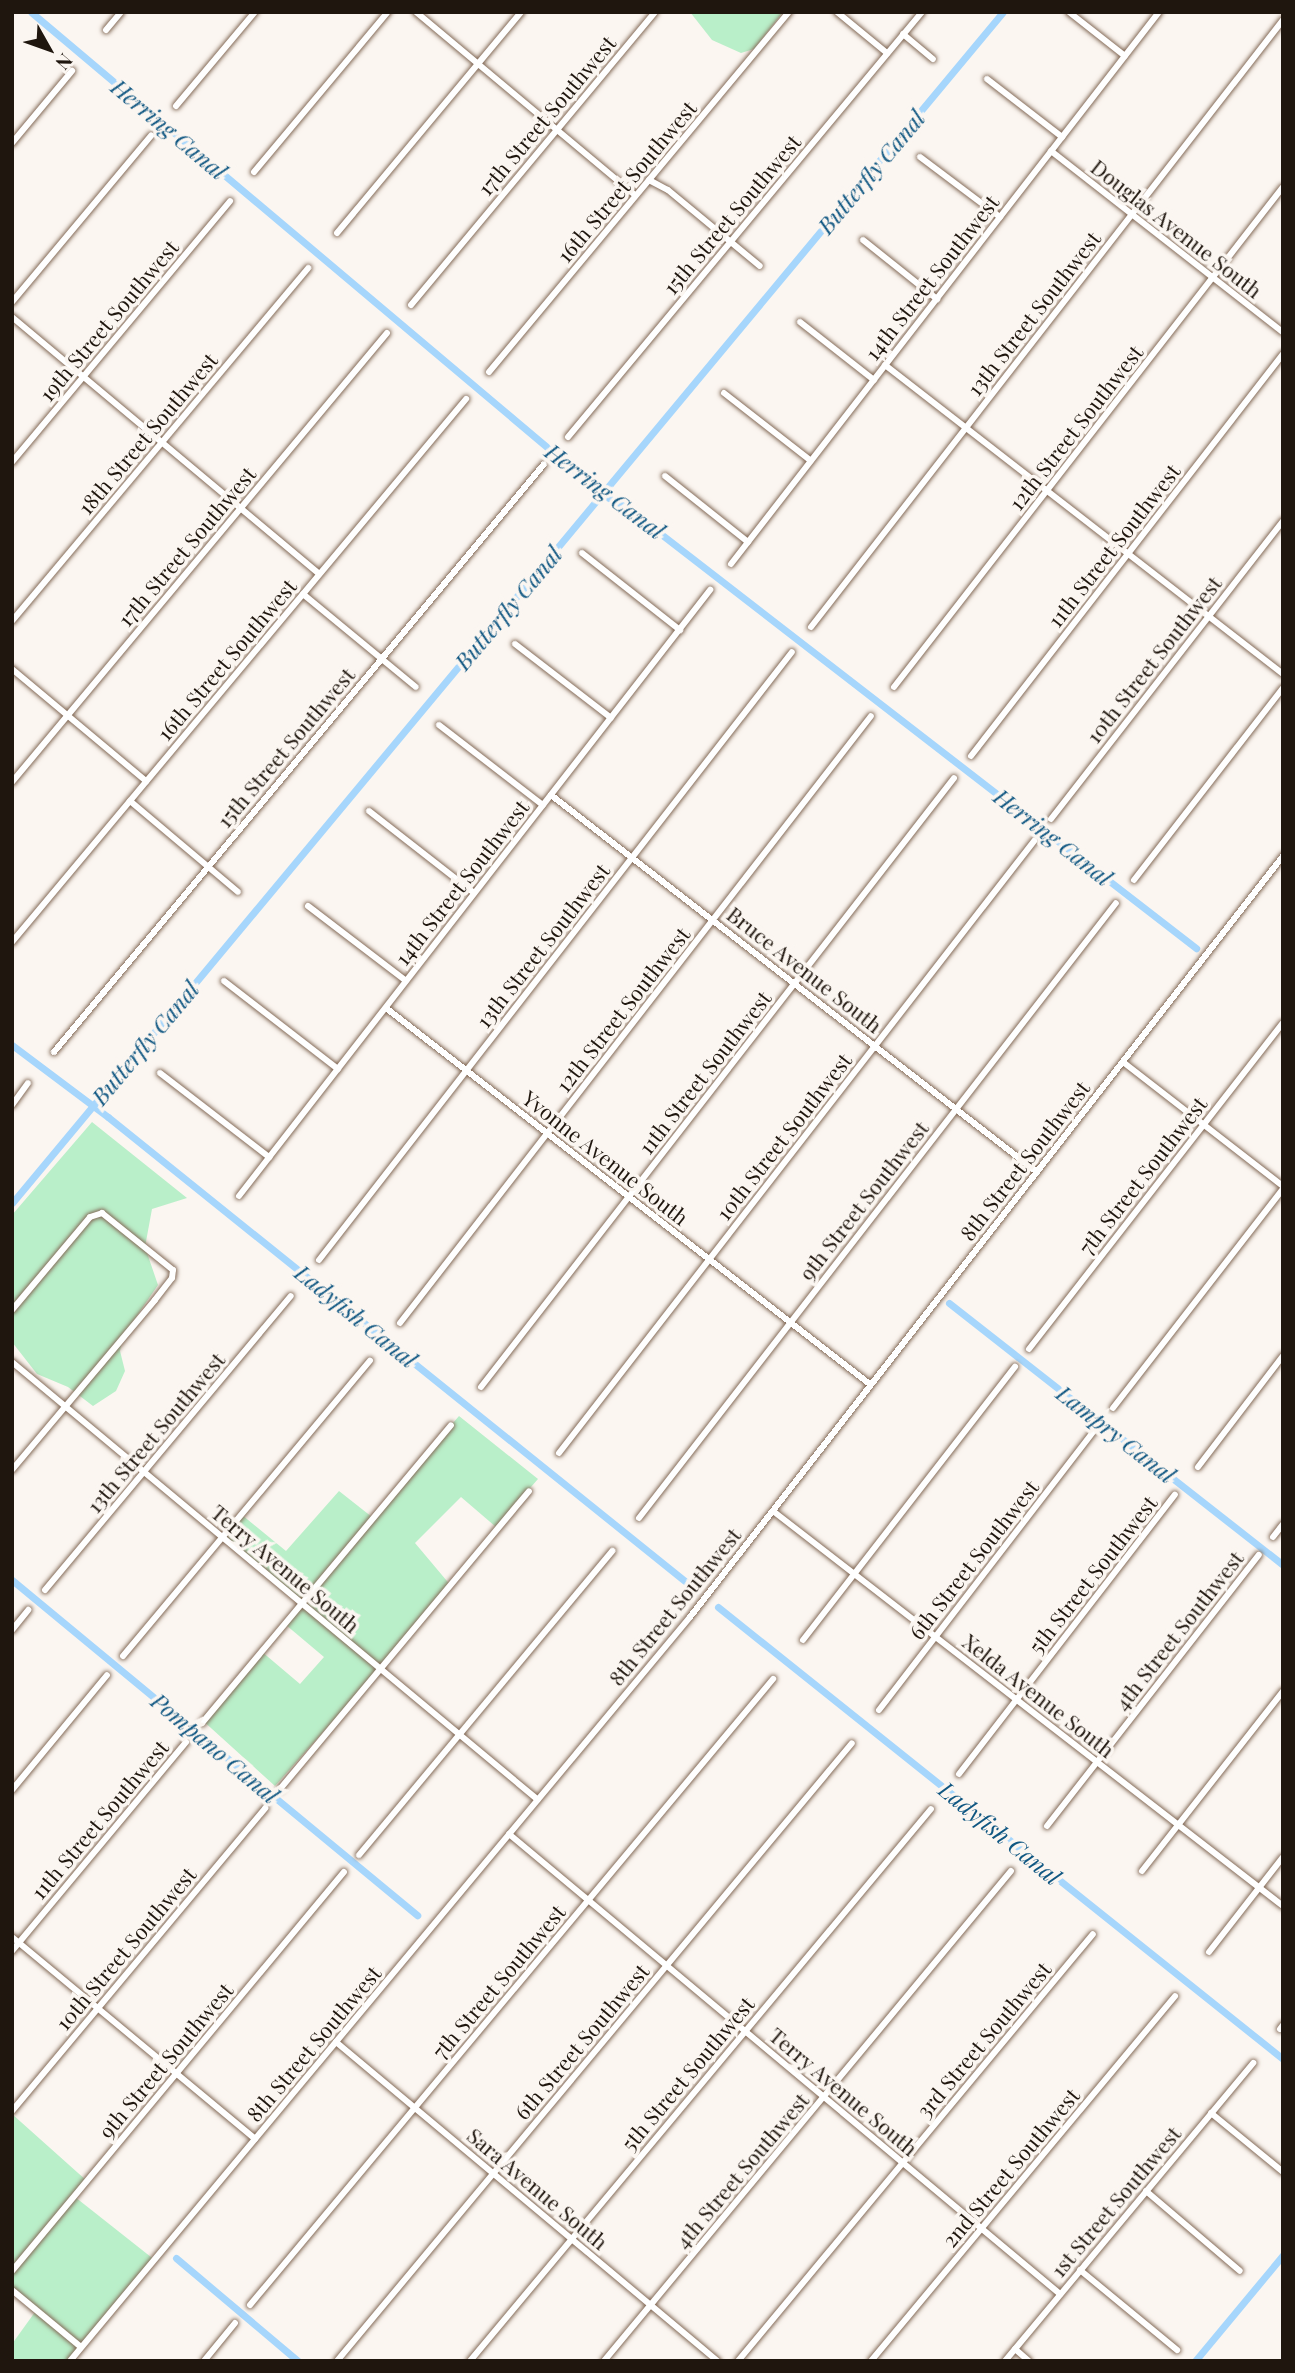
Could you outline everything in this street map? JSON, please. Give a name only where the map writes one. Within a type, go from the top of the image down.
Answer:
[{"type":"street","points":[[106,30],[121,12]]},
{"type":"street","points":[[176,106],[255,12]]},
{"type":"street","points":[[254,172],[388,12]]},
{"type":"street","points":[[416,12],[635,195]]},
{"type":"street","points":[[337,233],[521,12]]},
{"type":"street","name":"17th Street Southwest","points":[[411,305],[655,12]]},
{"type":"street","name":"16th Street Southwest","points":[[489,372],[789,12]]},
{"type":"street","points":[[838,12],[887,54]]},
{"type":"street","name":"15th Street Southwest","points":[[568,437],[922,12]]},
{"type":"street","points":[[1069,12],[1125,56]]},
{"type":"street","name":"14th Street Southwest","points":[[731,564],[1159,12]]},
{"type":"street","name":"13th Street Southwest","points":[[811,627],[1283,20]]},
{"type":"street","points":[[903,34],[933,59]]},
{"type":"street","points":[[12,143],[72,71]]},
{"type":"street","points":[[987,79],[1062,137]]},
{"type":"street","points":[[12,302],[151,136]]},
{"type":"street","name":"Douglas Avenue South","points":[[1051,151],[1283,332]]},
{"type":"street","points":[[920,157],[1000,217]]},
{"type":"street","points":[[649,180],[760,266]]},
{"type":"street","name":"12th Street Southwest","points":[[894,687],[1283,187]]},
{"type":"street","name":"19th Street Southwest","points":[[12,462],[230,201]]},
{"type":"street","points":[[863,240],[937,299]]},
{"type":"street","name":"18th Street Southwest","points":[[12,621],[308,268]]},
{"type":"street","points":[[12,317],[319,574]]},
{"type":"street","points":[[800,322],[874,380]]},
{"type":"street","name":"17th Street Southwest","points":[[12,782],[387,333]]},
{"type":"street","name":"11th Street Southwest","points":[[971,756],[1283,354]]},
{"type":"street","points":[[885,365],[1283,674]]},
{"type":"street","points":[[724,393],[811,461]]},
{"type":"street","name":"16th Street Southwest","points":[[12,942],[466,399]]},
{"type":"street","name":"15th Street Southwest","points":[[54,1052],[544,464]]},
{"type":"street","points":[[665,476],[748,542]]},
{"type":"street","name":"10th Street Southwest","points":[[1051,819],[1283,521]]},
{"type":"street","points":[[582,553],[680,630]]},
{"type":"street","name":"14th Street Southwest","points":[[239,1196],[710,590]]},
{"type":"street","points":[[303,594],[416,687]]},
{"type":"street","points":[[515,644],[611,718]]},
{"type":"street","name":"13th Street Southwest","points":[[320,1260],[792,652]]},
{"type":"street","points":[[12,670],[146,781]]},
{"type":"street","points":[[1134,880],[1283,688]]},
{"type":"street","name":"12th Street Southwest","points":[[400,1323],[871,716]]},
{"type":"street","points":[[439,725],[543,805]]},
{"type":"street","name":"11th Street Southwest","points":[[481,1387],[954,778]]},
{"type":"street","name":"Bruce Avenue South","points":[[551,794],[1037,1172]]},
{"type":"street","points":[[130,801],[238,892]]},
{"type":"street","points":[[369,811],[474,893]]},
{"type":"street","name":"10th Street Southwest","points":[[559,1453],[1034,842]]},
{"type":"street","name":"8th Street Southwest","points":[[70,2361],[538,1800],[773,1511],[1283,856]]},
{"type":"street","name":"9th Street Southwest","points":[[639,1518],[1116,903]]},
{"type":"street","points":[[308,906],[406,981]]},
{"type":"street","points":[[224,981],[338,1069]]},
{"type":"street","name":"Yvonne Avenue South","points":[[386,1008],[871,1385]]},
{"type":"street","name":"7th Street Southwest","points":[[1029,1349],[1283,1023]]},
{"type":"street","points":[[1113,1408],[1283,1188],[1123,1062]]},
{"type":"street","points":[[160,1073],[269,1157]]},
{"type":"street","points":[[12,1105],[28,1083]]},
{"type":"street","points":[[12,1310],[90,1217],[102,1213],[173,1270],[172,1278],[12,1470]]},
{"type":"street","name":"13th Street Southwest","points":[[45,1590],[291,1296]]},
{"type":"street","points":[[1198,1467],[1283,1356]]},
{"type":"street","points":[[123,1656],[370,1361]]},
{"type":"street","name":"Terry Avenue South","points":[[12,1362],[538,1800]]},
{"type":"street","points":[[803,1640],[1015,1367]]},
{"type":"street","points":[[202,1723],[451,1425]]},
{"type":"street","name":"6th Street Southwest","points":[[878,1710],[1095,1430]]},
{"type":"street","points":[[280,1789],[529,1491]]},
{"type":"street","name":"5th Street Southwest","points":[[959,1774],[1175,1495]]},
{"type":"street","name":"Xelda Avenue South","points":[[773,1511],[1283,1906]]},
{"type":"street","points":[[1273,1537],[1283,1524]]},
{"type":"street","points":[[359,1855],[611,1552]]},
{"type":"street","name":"4th Street Southwest","points":[[1047,1826],[1259,1555]]},
{"type":"street","points":[[12,1630],[29,1610]]},
{"type":"street","points":[[12,1790],[107,1675]]},
{"type":"street","name":"7th Street Southwest","points":[[250,2305],[773,1679]]},
{"type":"street","points":[[1142,1871],[1283,1691]]},
{"type":"street","name":"11th Street Southwest","points":[[12,1951],[186,1742]]},
{"type":"street","name":"6th Street Southwest","points":[[337,2361],[852,1743]]},
{"type":"street","name":"10th Street Southwest","points":[[12,2110],[265,1808]]},
{"type":"street","name":"5th Street Southwest","points":[[470,2361],[931,1809]]},
{"type":"street","name":"Terry Avenue South","points":[[509,1834],[1060,2294]]},
{"type":"street","points":[[1209,1952],[1283,1857]]},
{"type":"street","name":"4th Street Southwest","points":[[604,2361],[1012,1871]]},
{"type":"street","name":"9th Street Southwest","points":[[12,2271],[344,1872]]},
{"type":"street","name":"3rd Street Southwest","points":[[738,2361],[1093,1934]]},
{"type":"street","points":[[12,1937],[255,2140]]},
{"type":"street","name":"2nd Street Southwest","points":[[871,2361],[1175,1996]]},
{"type":"street","name":"Sara Avenue South","points":[[336,2042],[718,2361]]},
{"type":"street","name":"1st Street Southwest","points":[[1005,2361],[1253,2063]]},
{"type":"street","points":[[1211,2113],[1283,2172]]},
{"type":"street","points":[[1146,2191],[1240,2271]]},
{"type":"street","points":[[1080,2270],[1177,2350]]},
{"type":"street","points":[[12,2290],[81,2347]]},
{"type":"street","points":[[204,2361],[235,2323]]},
{"type":"street","points":[[1015,2349],[1029,2361]]},
{"type":"green space","points":[[690,12],[783,12],[754,49],[741,53],[712,40]]},
{"type":"green space","points":[[92,1122],[187,1198],[152,1209],[145,1247],[158,1285],[123,1336],[120,1351],[125,1371],[116,1391],[93,1406],[68,1387],[37,1374],[12,1342],[12,1215]]},
{"type":"green space","points":[[459,1416],[538,1479],[496,1527],[461,1497],[415,1543],[452,1587],[275,1786],[201,1719],[261,1651],[300,1684],[324,1657],[286,1625],[303,1604],[221,1536],[242,1515],[286,1551],[339,1491],[372,1517]]},
{"type":"green space","points":[[12,2114],[87,2181],[75,2197],[156,2261],[70,2361],[12,2361],[12,2344],[35,2312],[12,2292]]},
{"type":"waterway","name":"Herring Canal","points":[[31,12],[605,496],[626,507],[1196,948]]},
{"type":"waterway","name":"Butterfly Canal","points":[[12,1203],[1003,12]]},
{"type":"waterway","name":"Ladyfish Canal","points":[[12,1045],[108,1117],[696,1590]]},
{"type":"waterway","name":"Lampry Canal","points":[[949,1303],[1283,1565]]},
{"type":"waterway","name":"Pompano Canal","points":[[12,1580],[417,1915]]},
{"type":"waterway","name":"Ladyfish Canal","points":[[718,1607],[1283,2059]]},
{"type":"waterway","points":[[1195,2361],[1283,2255]]},
{"type":"waterway","points":[[176,2258],[298,2361]]}]
